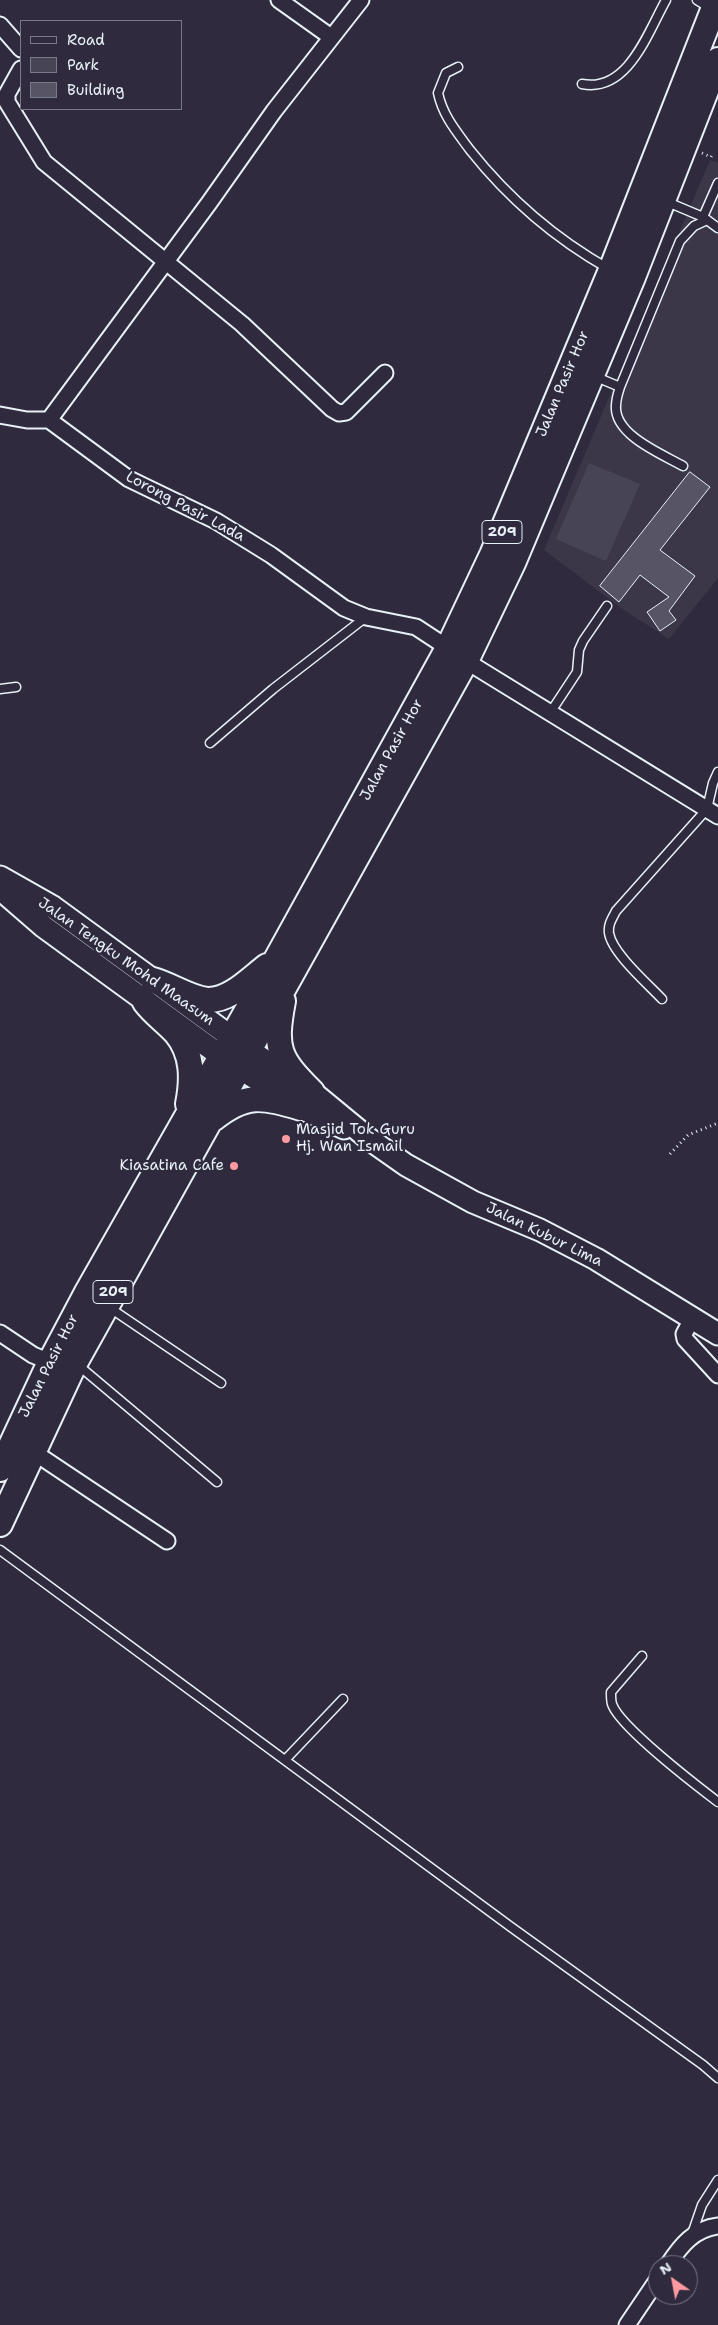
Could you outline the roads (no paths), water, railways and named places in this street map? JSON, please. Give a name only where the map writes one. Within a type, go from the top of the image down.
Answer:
[{"type":"main road","name":"Jalan Pasir Hor","points":[[0,1469],[50,1362],[186,1116],[287,984],[457,655],[492,556],[611,270],[709,3]]},
{"type":"main road","name":"Jalan Pasir Hor","points":[[0,1524],[32,1451],[75,1362],[209,1122],[277,958],[513,563],[664,201],[718,60]]},
{"type":"main road","name":"Jalan Tengku Mohd Maasum","points":[[0,877],[53,907],[153,980],[236,1053]]},
{"type":"main road","name":"Jalan Tengku Mohd Maasum","points":[[0,889],[44,927],[145,1002],[236,1053]]},
{"type":"main road","points":[[153,980],[208,1000],[222,997],[236,990],[277,958]]},
{"type":"main road","points":[[287,984],[278,1030],[279,1045],[283,1060],[307,1100]]},
{"type":"main road","points":[[145,1002],[154,1014],[175,1032],[190,1059],[191,1089],[186,1116]]},
{"type":"main road","name":"Jalan Kubur Lima","points":[[236,1053],[406,1165],[473,1202],[540,1230],[596,1259],[718,1334]]},
{"type":"main road","points":[[209,1122],[224,1110],[251,1098],[307,1100]]},
{"type":"street","points":[[279,0],[332,38]]},
{"type":"street","points":[[0,415],[27,420],[49,420],[166,262],[274,111],[361,0]]},
{"type":"street","points":[[0,25],[20,48]]},
{"type":"street","points":[[20,72],[7,94],[7,102],[34,149],[44,162],[242,324],[332,409],[339,413],[346,412],[385,373]]},
{"type":"street","name":"Lorong Pasir Lada","points":[[49,420],[129,479],[216,521],[271,555],[344,608],[366,617],[416,627],[550,713],[713,812]]},
{"type":"street","points":[[692,1319],[684,1334],[685,1339],[718,1375]]},
{"type":"street","points":[[0,1333],[33,1355],[50,1362]]},
{"type":"street","points":[[32,1451],[168,1541]]},
{"type":"street","points":[[674,2255],[691,2236],[704,2228],[718,2226]]},
{"type":"street","points":[[632,2323],[648,2297]]},
{"type":"lane","points":[[582,84],[594,87],[616,78],[626,68],[666,0]]},
{"type":"lane","points":[[458,66],[446,73],[438,93],[447,119],[458,134],[500,187],[541,224],[573,249],[611,270]]},
{"type":"lane","points":[[683,466],[629,434],[616,412],[620,387],[680,241],[694,226],[705,219],[718,182]]},
{"type":"lane","points":[[664,201],[705,219],[718,228]]},
{"type":"lane","points":[[592,375],[620,387]]},
{"type":"lane","points":[[550,713],[577,672],[579,650],[583,641],[607,606]]},
{"type":"lane","points":[[210,742],[366,617]]},
{"type":"lane","points":[[0,689],[16,687]]},
{"type":"lane","points":[[662,999],[615,947],[609,935],[609,924],[616,911],[713,812],[713,783],[718,772]]},
{"type":"lane","points":[[106,1305],[221,1384]]},
{"type":"lane","points":[[75,1362],[217,1482]]},
{"type":"lane","points":[[0,1550],[511,1927],[703,2065],[718,2078]]},
{"type":"lane","points":[[642,1656],[611,1692],[612,1704],[622,1719],[636,1732],[718,1802]]},
{"type":"lane","points":[[285,1760],[343,1699]]},
{"type":"lane","points":[[691,2236],[702,2205],[718,2180]]},
{"type":"place","name":"Masjid Tok Guru Hj. Wan Ismail","points":[[286,1139]]},
{"type":"place","name":"Kiasatina Cafe","points":[[234,1166]]}]
